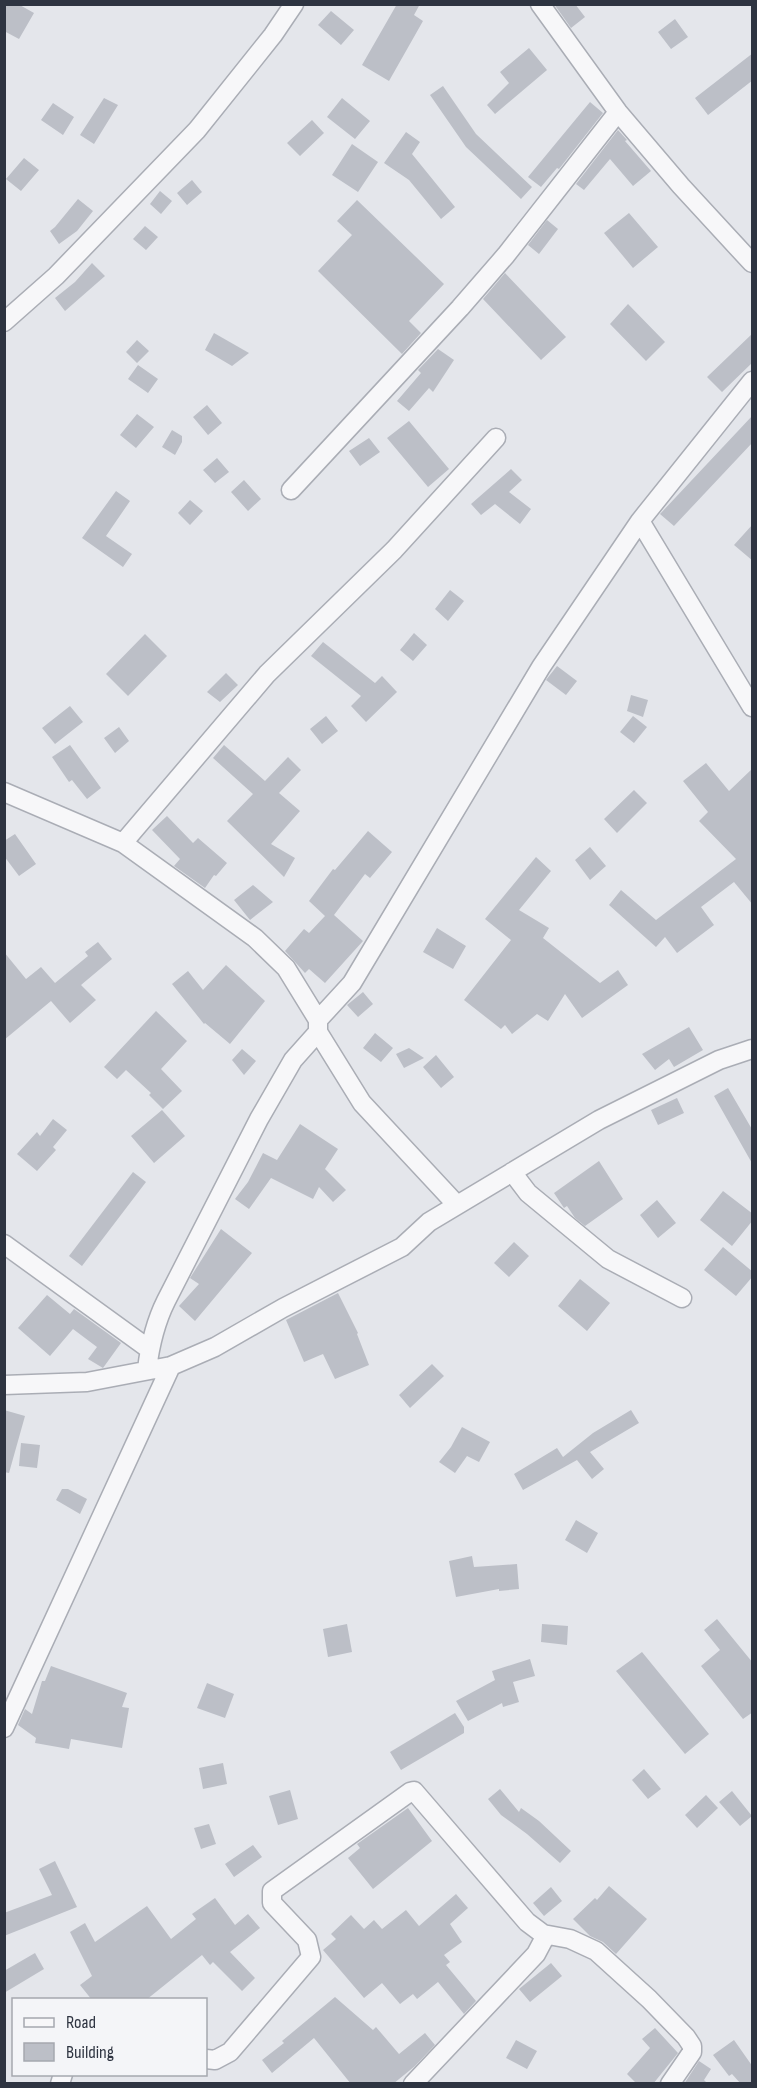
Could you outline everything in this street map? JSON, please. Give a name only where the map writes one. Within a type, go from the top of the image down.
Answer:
[{"type":"street","points":[[4,322],[56,276],[198,130],[273,35],[294,4]]},
{"type":"street","points":[[540,4],[618,112],[681,186],[753,263]]},
{"type":"street","points":[[291,490],[483,282],[618,112]]},
{"type":"street","points":[[147,1369],[149,1349],[157,1320],[259,1119],[293,1060],[352,983],[541,667],[640,521],[753,381]]},
{"type":"street","points":[[123,843],[267,674],[394,550],[496,438]]},
{"type":"street","points":[[640,521],[753,707]]},
{"type":"street","points":[[4,792],[123,843],[255,938],[286,968],[362,1103],[457,1205]]},
{"type":"street","points":[[4,1385],[87,1382],[171,1366],[215,1347],[283,1308],[402,1247],[429,1222],[599,1120],[719,1060],[753,1048]]},
{"type":"street","points":[[512,1172],[528,1193],[608,1259],[682,1298]]},
{"type":"street","points":[[4,1244],[149,1349]]},
{"type":"street","points":[[4,1728],[171,1366]]},
{"type":"street","points":[[207,2059],[215,2060],[230,2052],[311,1957],[307,1940],[272,1903],[272,1891],[410,1792],[417,1793],[511,1906],[543,1934],[570,1939],[596,1951],[649,1999],[686,2037],[693,2052],[670,2084]]},
{"type":"street","points":[[413,2084],[536,1954],[544,1937],[543,1934]]},
{"type":"building","points":[[4,4],[18,4],[34,13],[19,39],[4,31]]},
{"type":"building","points":[[397,4],[420,4],[414,15],[423,21],[389,81],[362,65]]},
{"type":"building","points":[[554,4],[575,4],[585,17],[571,28]]},
{"type":"building","points":[[331,11],[354,30],[341,45],[318,25]]},
{"type":"building","points":[[675,19],[688,37],[671,49],[658,32]]},
{"type":"building","points":[[529,48],[547,70],[495,114],[487,105],[509,83],[500,72]]},
{"type":"building","points":[[753,53],[753,80],[708,115],[695,98]]},
{"type":"building","points":[[443,86],[476,134],[532,187],[521,199],[466,147],[430,95]]},
{"type":"building","points":[[104,98],[118,105],[94,144],[80,135]]},
{"type":"building","points":[[342,98],[370,121],[355,139],[327,117]]},
{"type":"building","points":[[590,102],[603,113],[559,169],[557,168],[541,187],[528,177]]},
{"type":"building","points":[[53,103],[74,117],[63,135],[41,120]]},
{"type":"building","points":[[312,120],[324,133],[300,156],[287,143]]},
{"type":"building","points":[[618,130],[651,171],[633,186],[610,159],[584,190],[576,184]]},
{"type":"building","points":[[406,132],[420,142],[412,154],[455,207],[441,219],[409,180],[384,163]]},
{"type":"building","points":[[352,144],[378,162],[358,192],[332,175]]},
{"type":"building","points":[[24,158],[39,170],[21,191],[6,179]]},
{"type":"building","points":[[192,180],[202,192],[187,205],[177,193]]},
{"type":"building","points":[[160,191],[172,201],[161,214],[150,204]]},
{"type":"building","points":[[78,199],[93,211],[77,231],[59,244],[50,231]]},
{"type":"building","points":[[357,200],[444,284],[409,321],[421,333],[402,354],[318,271],[352,235],[337,221]]},
{"type":"building","points":[[629,213],[658,247],[633,268],[604,233]]},
{"type":"building","points":[[547,220],[558,229],[539,254],[528,245]]},
{"type":"building","points":[[145,226],[158,237],[146,250],[133,239]]},
{"type":"building","points":[[92,263],[105,276],[65,311],[55,298],[75,282]]},
{"type":"building","points":[[505,273],[566,337],[541,360],[483,299]]},
{"type":"building","points":[[628,304],[665,342],[646,361],[610,324]]},
{"type":"building","points":[[214,333],[249,353],[232,366],[205,350]]},
{"type":"building","points":[[753,333],[753,362],[722,392],[707,377]]},
{"type":"building","points":[[137,340],[149,351],[137,363],[126,352]]},
{"type":"building","points":[[438,349],[454,360],[433,392],[429,388],[409,411],[397,401],[421,373],[418,370]]},
{"type":"building","points":[[138,365],[158,379],[148,393],[128,379]]},
{"type":"building","points":[[207,405],[222,423],[208,435],[193,417]]},
{"type":"building","points":[[137,414],[154,427],[136,448],[120,435]]},
{"type":"building","points":[[753,415],[753,442],[674,526],[660,514]]},
{"type":"building","points":[[409,421],[449,469],[428,487],[387,438]]},
{"type":"building","points":[[172,430],[182,436],[182,442],[175,455],[162,447]]},
{"type":"building","points":[[369,438],[380,452],[360,466],[349,451]]},
{"type":"building","points":[[217,458],[229,472],[215,483],[203,470]]},
{"type":"building","points":[[511,469],[522,480],[509,492],[531,509],[520,524],[495,504],[481,515],[471,504]]},
{"type":"building","points":[[244,480],[261,499],[248,511],[231,492]]},
{"type":"building","points":[[116,491],[130,501],[106,536],[132,554],[123,567],[82,538]]},
{"type":"building","points":[[190,500],[203,511],[190,525],[178,513]]},
{"type":"building","points":[[753,524],[753,561],[734,545]]},
{"type":"building","points":[[450,590],[464,601],[448,621],[435,609]]},
{"type":"building","points":[[414,633],[427,645],[413,661],[400,650]]},
{"type":"building","points":[[145,634],[167,656],[128,696],[106,674]]},
{"type":"building","points":[[323,642],[375,683],[382,676],[397,692],[366,722],[351,706],[361,696],[311,656]]},
{"type":"building","points":[[557,666],[577,681],[566,695],[546,680]]},
{"type":"building","points":[[226,673],[238,685],[220,702],[207,692]]},
{"type":"building","points":[[631,695],[648,700],[643,717],[627,711]]},
{"type":"building","points":[[70,706],[83,722],[55,744],[42,728]]},
{"type":"building","points":[[326,716],[338,731],[322,744],[310,729]]},
{"type":"building","points":[[633,716],[647,727],[634,743],[620,732]]},
{"type":"building","points":[[119,727],[129,741],[115,753],[104,738]]},
{"type":"building","points":[[70,745],[101,788],[87,799],[72,780],[69,782],[52,757]]},
{"type":"building","points":[[224,745],[265,781],[288,757],[301,770],[279,793],[300,811],[271,844],[295,858],[284,877],[227,821],[253,794],[213,758]]},
{"type":"building","points":[[706,763],[729,791],[753,768],[753,905],[734,882],[701,907],[714,925],[677,953],[665,937],[656,947],[609,905],[621,890],[656,920],[736,859],[699,821],[708,812],[683,781]]},
{"type":"building","points":[[634,790],[647,803],[617,833],[604,819]]},
{"type":"building","points":[[167,816],[193,843],[198,838],[227,863],[216,876],[214,875],[205,888],[174,866],[180,859],[152,830]]},
{"type":"building","points":[[368,831],[392,852],[370,878],[365,874],[334,915],[363,941],[325,983],[309,969],[305,973],[285,951],[304,929],[309,933],[325,916],[309,901],[333,869],[335,870]]},
{"type":"building","points":[[15,834],[36,864],[19,876],[4,856],[4,841]]},
{"type":"building","points":[[590,847],[606,866],[590,880],[575,860]]},
{"type":"building","points":[[536,857],[551,871],[519,910],[549,928],[543,938],[600,983],[618,970],[628,985],[582,1018],[565,994],[548,1021],[537,1014],[512,1034],[505,1025],[501,1029],[464,1000],[511,940],[485,919]]},
{"type":"building","points":[[253,885],[273,902],[250,920],[234,900]]},
{"type":"building","points":[[437,928],[466,946],[453,969],[423,952]]},
{"type":"building","points":[[98,942],[112,959],[81,985],[96,1000],[70,1023],[51,1001],[4,1040],[4,952],[26,979],[41,967],[55,983],[88,956],[85,952]]},
{"type":"building","points":[[226,965],[265,1001],[230,1044],[204,1024],[172,984],[188,971],[203,990]]},
{"type":"building","points":[[363,992],[373,1004],[358,1017],[347,1005]]},
{"type":"building","points":[[156,1011],[187,1041],[161,1069],[182,1091],[163,1109],[149,1095],[151,1093],[126,1070],[117,1079],[104,1067]]},
{"type":"building","points":[[689,1027],[703,1050],[674,1067],[669,1059],[655,1070],[642,1054]]},
{"type":"building","points":[[375,1033],[393,1048],[381,1062],[363,1048]]},
{"type":"building","points":[[409,1048],[424,1058],[404,1068],[396,1054]]},
{"type":"building","points":[[242,1049],[256,1061],[244,1075],[232,1060]]},
{"type":"building","points":[[436,1055],[454,1077],[441,1088],[423,1067]]},
{"type":"building","points":[[728,1088],[753,1131],[753,1165],[714,1096]]},
{"type":"building","points":[[677,1098],[684,1113],[658,1125],[651,1110]]},
{"type":"building","points":[[162,1110],[185,1136],[154,1163],[131,1136]]},
{"type":"building","points":[[53,1119],[67,1130],[53,1147],[56,1150],[37,1171],[17,1154],[37,1132],[40,1136]]},
{"type":"building","points":[[300,1124],[338,1149],[325,1169],[346,1190],[333,1202],[319,1187],[313,1199],[271,1178],[249,1209],[235,1199],[248,1182],[263,1153],[277,1160]]},
{"type":"building","points":[[599,1161],[623,1199],[585,1226],[575,1218],[567,1206],[564,1208],[554,1193]]},
{"type":"building","points":[[133,1172],[146,1182],[82,1266],[69,1256]]},
{"type":"building","points":[[723,1191],[753,1214],[753,1220],[732,1246],[700,1220]]},
{"type":"building","points":[[657,1200],[676,1223],[658,1238],[640,1215]]},
{"type":"building","points":[[221,1229],[252,1253],[195,1321],[179,1306],[199,1284],[190,1278]]},
{"type":"building","points":[[514,1242],[529,1256],[509,1277],[494,1263]]},
{"type":"building","points":[[723,1247],[753,1272],[753,1276],[736,1296],[704,1270]]},
{"type":"building","points":[[580,1279],[610,1303],[587,1331],[558,1306]]},
{"type":"building","points":[[338,1293],[358,1333],[369,1365],[335,1379],[323,1354],[304,1362],[286,1320]]},
{"type":"building","points":[[47,1295],[70,1314],[74,1309],[121,1343],[103,1368],[88,1359],[97,1347],[73,1329],[50,1356],[18,1328]]},
{"type":"building","points":[[432,1364],[444,1376],[410,1408],[399,1395]]},
{"type":"building","points":[[4,1410],[25,1416],[9,1473],[4,1472]]},
{"type":"building","points":[[631,1410],[639,1423],[590,1452],[604,1469],[592,1479],[577,1460],[523,1490],[514,1474],[557,1448],[563,1457],[593,1433]]},
{"type":"building","points":[[462,1427],[490,1442],[479,1462],[467,1456],[455,1473],[439,1462]]},
{"type":"building","points":[[21,1443],[40,1445],[37,1468],[19,1466]]},
{"type":"building","points":[[62,1489],[68,1489],[87,1499],[80,1514],[56,1500]]},
{"type":"building","points":[[576,1520],[598,1533],[587,1553],[565,1540]]},
{"type":"building","points":[[472,1556],[474,1567],[517,1564],[519,1589],[499,1591],[499,1589],[456,1597],[449,1561]]},
{"type":"building","points":[[717,1619],[753,1663],[753,1712],[743,1719],[701,1666],[720,1650],[704,1630]]},
{"type":"building","points":[[347,1624],[352,1652],[328,1657],[323,1629]]},
{"type":"building","points":[[542,1624],[568,1626],[567,1645],[541,1642]]},
{"type":"building","points":[[642,1652],[709,1734],[685,1754],[616,1671]]},
{"type":"building","points":[[530,1659],[535,1676],[513,1682],[519,1702],[503,1707],[502,1703],[468,1721],[456,1701],[495,1680],[492,1671]]},
{"type":"building","points":[[51,1666],[127,1693],[122,1707],[129,1708],[122,1748],[71,1739],[69,1749],[35,1743],[36,1738],[18,1725],[25,1709],[32,1714],[42,1681],[45,1681]]},
{"type":"building","points":[[207,1683],[234,1694],[225,1718],[197,1708]]},
{"type":"building","points":[[455,1713],[464,1727],[464,1733],[401,1770],[390,1752]]},
{"type":"building","points":[[223,1763],[227,1784],[203,1789],[199,1768]]},
{"type":"building","points":[[644,1769],[661,1789],[648,1799],[632,1780]]},
{"type":"building","points":[[500,1789],[519,1812],[521,1808],[539,1821],[571,1851],[560,1863],[501,1815],[488,1799]]},
{"type":"building","points":[[290,1790],[298,1819],[278,1825],[269,1796]]},
{"type":"building","points":[[732,1791],[752,1816],[740,1826],[719,1802]]},
{"type":"building","points":[[706,1795],[718,1808],[697,1828],[685,1815]]},
{"type":"building","points":[[408,1808],[432,1841],[373,1889],[348,1858],[360,1848],[357,1844]]},
{"type":"building","points":[[209,1824],[216,1844],[201,1849],[194,1828]]},
{"type":"building","points":[[253,1845],[262,1857],[234,1877],[225,1864]]},
{"type":"building","points":[[55,1861],[77,1907],[4,1936],[4,1913],[52,1895],[39,1869]]},
{"type":"building","points":[[609,1886],[647,1919],[616,1954],[603,1942],[590,1936],[573,1919],[595,1898],[597,1900]]},
{"type":"building","points":[[551,1887],[562,1901],[544,1916],[533,1903]]},
{"type":"building","points":[[456,1894],[468,1908],[450,1924],[462,1942],[444,1955],[450,1962],[446,1965],[476,2001],[464,2014],[438,1982],[417,1999],[413,1994],[400,2004],[382,1983],[364,1998],[323,1950],[336,1939],[331,1934],[351,1915],[364,1929],[374,1920],[382,1929],[406,1910],[419,1926]]},
{"type":"building","points":[[215,1898],[235,1925],[248,1914],[260,1928],[230,1952],[255,1978],[242,1991],[213,1962],[210,1965],[202,1955],[148,1998],[90,1998],[80,1985],[92,1976],[70,1932],[85,1923],[95,1942],[147,1906],[171,1939],[196,1919],[192,1914]]},
{"type":"building","points":[[35,1953],[44,1969],[4,1993],[4,1971]]},
{"type":"building","points":[[551,1963],[562,1976],[530,2002],[519,1989]]},
{"type":"building","points":[[335,1997],[373,2030],[376,2027],[399,2054],[425,2033],[435,2045],[393,2084],[351,2084],[314,2038],[272,2073],[262,2060]]},
{"type":"building","points":[[655,2028],[678,2053],[653,2084],[637,2084],[627,2074],[650,2048],[642,2039]]},
{"type":"building","points":[[516,2040],[537,2051],[527,2069],[506,2058]]},
{"type":"building","points":[[734,2040],[753,2067],[753,2084],[741,2084],[732,2074],[729,2076],[713,2055]]},
{"type":"building","points":[[699,2061],[711,2069],[704,2080],[708,2084],[684,2084]]}]
